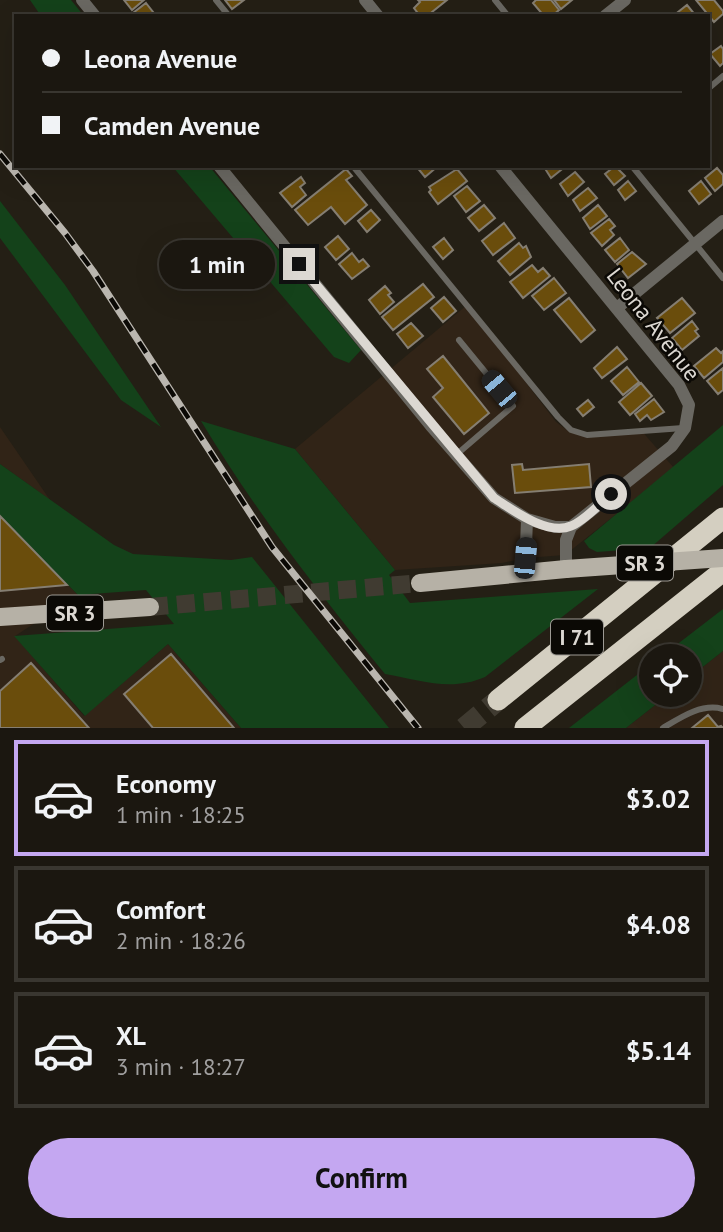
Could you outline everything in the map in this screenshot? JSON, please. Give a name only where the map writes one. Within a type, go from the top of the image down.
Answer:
[{"type":"highway","name":"I 71","points":[[498,700],[723,518]]},
{"type":"highway","name":"I 71","points":[[525,728],[723,571]]},
{"type":"main road","name":"SR 3","points":[[420,583],[723,558]]},
{"type":"main road","name":"SR 3","points":[[0,617],[150,607]]},
{"type":"street","points":[[82,0],[93,14]]},
{"type":"street","points":[[365,0],[376,14]]},
{"type":"street","points":[[608,14],[625,0]]},
{"type":"street","points":[[221,168],[494,498],[527,519],[555,527],[571,527]]},
{"type":"street","name":"Leona Avenue","points":[[502,168],[679,385],[689,405],[685,428]]},
{"type":"street","points":[[617,308],[723,221]]},
{"type":"street","points":[[566,569],[566,540],[571,527],[672,446],[685,428]]},
{"type":"street","points":[[525,574],[527,519]]},
{"type":"lane","points":[[216,0],[227,14]]},
{"type":"lane","points":[[495,0],[506,14]]},
{"type":"lane","points":[[355,168],[571,430],[587,435],[685,428]]},
{"type":"lane","points":[[634,168],[723,278]]},
{"type":"lane","points":[[456,455],[513,406],[459,340]]},
{"type":"lane","points":[[663,728],[686,714],[715,707],[723,709]]},
{"type":"shaded area","points":[[467,305],[556,422],[571,433],[640,429],[674,468],[565,555],[502,563],[395,570],[295,449]]},
{"type":"shaded area","points":[[0,427],[50,500],[0,464]]},
{"type":"shaded area","points":[[0,516],[78,595],[15,636],[84,716],[168,644],[241,728],[0,728]]},
{"type":"shaded area","points":[[723,651],[723,728],[626,728],[653,707],[702,707],[702,668]]},
{"type":"green space","points":[[30,0],[71,0],[82,14],[40,14]]},
{"type":"green space","points":[[174,168],[211,168],[361,350],[349,363],[334,357]]},
{"type":"green space","points":[[0,201],[65,285],[161,427],[121,400],[0,238]]},
{"type":"green space","points":[[201,421],[295,449],[395,570],[389,575],[410,603],[598,589],[485,677],[460,684],[448,684],[385,674],[288,551]]},
{"type":"green space","points":[[723,425],[723,485],[650,548],[597,552],[589,548],[584,541]]},
{"type":"green space","points":[[0,464],[114,545],[133,554],[231,560],[252,557],[389,728],[241,728],[168,644],[85,716],[14,636],[174,624],[146,590],[78,595],[0,516]]},
{"type":"green space","points":[[723,609],[723,651],[702,668],[702,644],[678,644]]},
{"type":"green space","points":[[639,673],[639,707],[653,707],[626,728],[569,728]]},
{"type":"building","points":[[124,0],[144,0],[132,10]]},
{"type":"building","points":[[225,0],[244,0],[232,9]]},
{"type":"building","points":[[418,0],[447,0],[430,14],[418,14],[414,8],[420,2]]},
{"type":"building","points":[[536,0],[551,0],[559,10],[554,14],[542,14],[533,3]]},
{"type":"building","points":[[554,0],[572,0],[561,9]]},
{"type":"building","points":[[696,0],[714,0],[723,11],[714,22]]},
{"type":"building","points":[[146,3],[153,12],[151,14],[133,13]]},
{"type":"building","points":[[687,5],[694,14],[676,14]]},
{"type":"building","points":[[721,46],[723,63],[720,66],[710,54]]},
{"type":"building","points":[[418,168],[436,168],[425,177]]},
{"type":"building","points":[[545,168],[564,168],[551,178]]},
{"type":"building","points":[[617,168],[625,176],[614,185],[605,174]]},
{"type":"building","points":[[717,168],[723,175],[723,184],[715,191],[705,178]]},
{"type":"building","points":[[346,169],[352,176],[346,180],[367,205],[345,224],[331,207],[308,225],[295,210]]},
{"type":"building","points":[[457,169],[467,181],[438,204],[429,192],[429,187]]},
{"type":"building","points":[[575,172],[584,182],[568,196],[560,184]]},
{"type":"building","points":[[301,177],[305,183],[300,187],[306,195],[292,207],[280,193]]},
{"type":"building","points":[[628,181],[636,191],[625,200],[618,190]]},
{"type":"building","points":[[701,181],[711,194],[699,204],[689,191]]},
{"type":"building","points":[[467,186],[480,201],[466,212],[454,196]]},
{"type":"building","points":[[588,188],[597,198],[580,211],[573,200]]},
{"type":"building","points":[[484,205],[495,218],[479,231],[468,218]]},
{"type":"building","points":[[598,205],[607,216],[590,229],[583,218]]},
{"type":"building","points":[[371,210],[380,220],[367,232],[358,221]]},
{"type":"building","points":[[609,219],[615,226],[610,230],[614,235],[602,246],[591,233]]},
{"type":"building","points":[[504,223],[515,238],[493,255],[482,241]]},
{"type":"building","points":[[338,236],[349,249],[336,260],[325,247]]},
{"type":"building","points":[[444,238],[453,250],[443,259],[433,247]]},
{"type":"building","points":[[620,238],[629,250],[615,262],[605,250]]},
{"type":"building","points":[[519,243],[523,248],[526,246],[531,257],[510,275],[498,261]]},
{"type":"building","points":[[632,252],[646,264],[628,278],[617,264]]},
{"type":"building","points":[[352,253],[359,262],[363,259],[369,266],[352,279],[339,264]]},
{"type":"building","points":[[532,265],[538,272],[543,268],[550,276],[523,298],[510,282]]},
{"type":"building","points":[[554,278],[566,293],[544,310],[532,296]]},
{"type":"building","points":[[423,284],[434,297],[393,330],[382,317]]},
{"type":"building","points":[[385,286],[394,302],[380,314],[369,300]]},
{"type":"building","points":[[444,297],[456,311],[443,322],[431,308]]},
{"type":"building","points":[[569,298],[595,330],[581,342],[554,310]]},
{"type":"building","points":[[682,298],[695,313],[670,333],[657,318]]},
{"type":"building","points":[[692,321],[699,336],[682,350],[672,338]]},
{"type":"building","points":[[411,323],[423,336],[408,348],[397,334]]},
{"type":"building","points":[[617,347],[627,359],[602,378],[594,368]]},
{"type":"building","points":[[716,348],[721,353],[723,351],[723,362],[704,378],[694,366]]},
{"type":"building","points":[[443,356],[489,413],[464,434],[433,397],[443,388],[427,369]]},
{"type":"building","points":[[627,367],[639,382],[623,395],[611,381]]},
{"type":"building","points":[[723,368],[723,390],[718,394],[707,381]]},
{"type":"building","points":[[641,383],[652,396],[630,415],[619,402]]},
{"type":"building","points":[[654,399],[664,412],[651,420],[647,415],[640,421],[635,414]]},
{"type":"building","points":[[588,400],[594,407],[583,416],[577,409]]},
{"type":"building","points":[[522,464],[523,470],[589,464],[591,487],[515,493],[512,465]]},
{"type":"building","points":[[0,516],[67,585],[0,591]]},
{"type":"building","points":[[171,654],[234,728],[153,728],[124,694]]},
{"type":"building","points":[[31,663],[89,728],[0,728],[0,691]]},
{"type":"building","points":[[708,715],[718,727],[723,728],[692,728]]},
{"type":"tunnel","points":[[150,607],[420,583]]},
{"type":"tunnel","points":[[464,728],[498,700]]},
{"type":"railway","points":[[0,154],[93,271],[272,547],[418,728]]},
{"type":"route","points":[[299,264],[431,426],[494,498],[537,523],[571,527],[611,494]]}]
